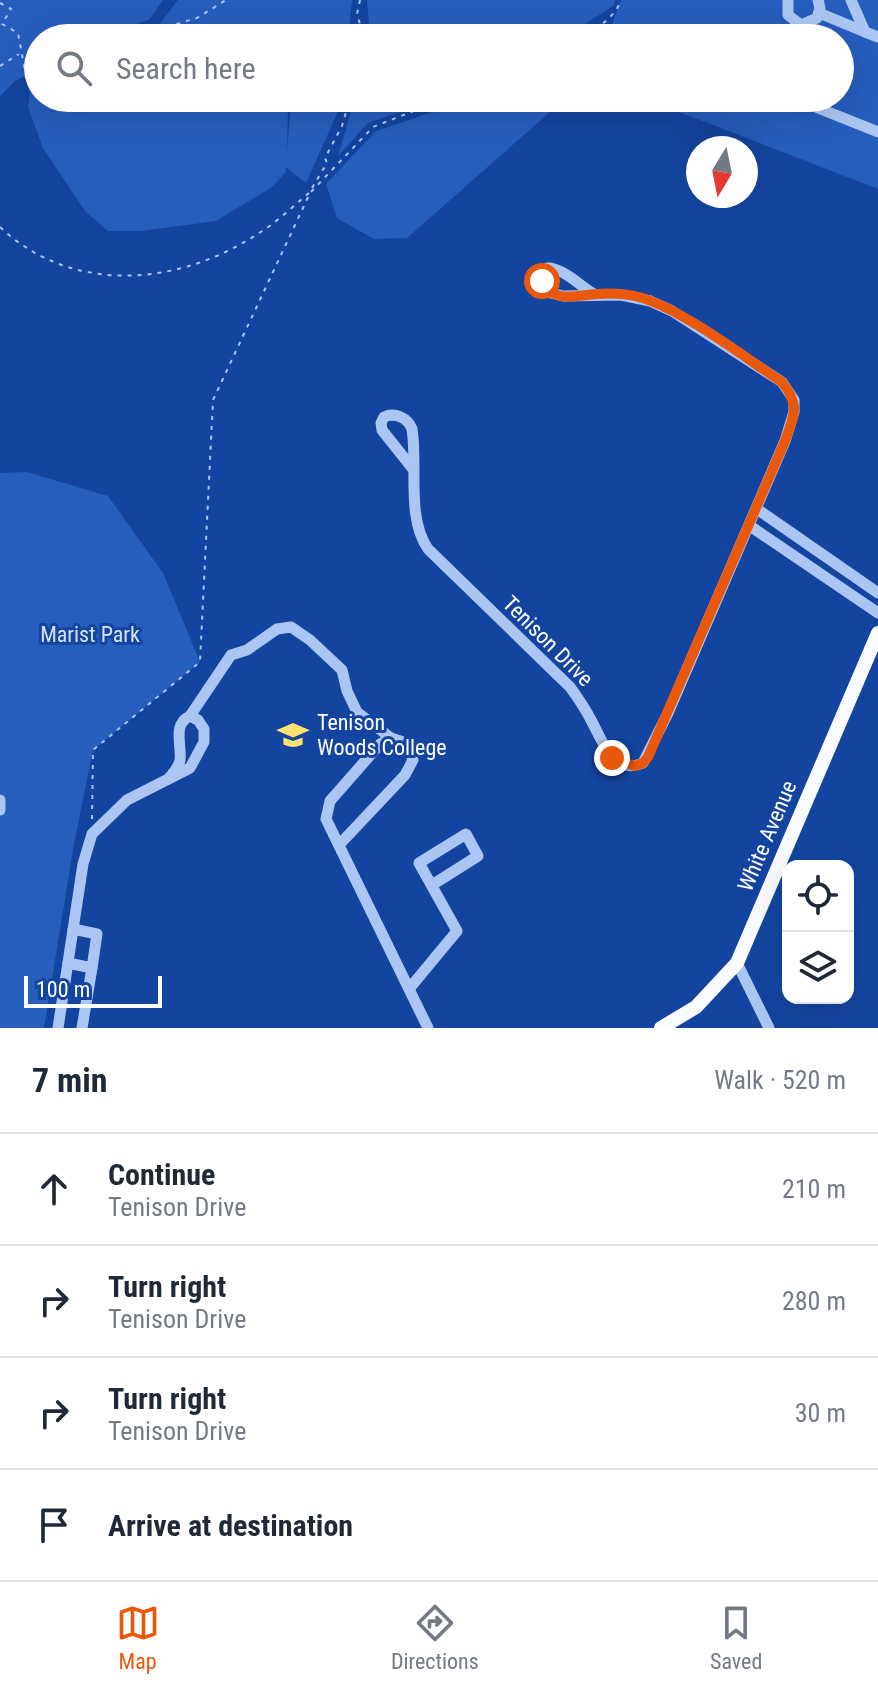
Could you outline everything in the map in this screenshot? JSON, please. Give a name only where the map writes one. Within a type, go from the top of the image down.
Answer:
[{"type":"main road","name":"White Avenue","points":[[661,1028],[696,1007],[737,963],[878,633]]},
{"type":"street","points":[[788,0],[788,15],[796,23],[812,22],[819,13],[818,0]]},
{"type":"street","points":[[851,0],[865,32]]},
{"type":"street","points":[[819,13],[846,24]]},
{"type":"street","points":[[854,27],[878,37]]},
{"type":"street","points":[[828,112],[878,132]]},
{"type":"street","name":"Tenison Drive","points":[[413,469],[382,430],[384,417],[394,415],[410,424],[414,440],[417,519],[428,549],[570,687],[608,752],[617,761],[635,766],[643,763],[750,526],[791,423],[794,400],[782,382],[672,311],[636,296],[594,294]]},
{"type":"street","points":[[757,509],[878,593]]},
{"type":"street","points":[[750,526],[878,613]]},
{"type":"street","points":[[169,778],[180,764],[179,726],[183,719],[190,716],[231,655],[247,650],[277,629],[291,627],[342,670],[357,712],[391,738],[406,743],[413,760],[405,775],[339,845]]},
{"type":"street","points":[[58,1028],[83,864],[92,834],[127,800],[190,768],[204,742],[204,729],[198,720],[190,716]]},
{"type":"street","points":[[391,738],[380,744],[330,801],[326,819],[428,1028]]},
{"type":"street","points":[[0,800],[0,810]]},
{"type":"street","points":[[409,989],[457,931],[419,863],[466,834],[478,856],[432,885]]},
{"type":"street","points":[[73,929],[97,934],[82,1028]]},
{"type":"street","points":[[68,963],[92,968]]},
{"type":"street","points":[[737,963],[769,1028]]},
{"type":"path","points":[[177,24],[197,18],[226,0]]},
{"type":"path","points":[[360,0],[357,14],[360,24]]},
{"type":"path","points":[[600,24],[618,9],[621,0]]},
{"type":"path","points":[[0,3],[11,9],[2,24],[18,33],[24,68]]},
{"type":"path","points":[[0,66],[20,54]]},
{"type":"path","points":[[92,834],[93,750],[200,662],[213,400],[327,163],[325,158],[346,112]]},
{"type":"path","points":[[0,227],[28,250],[56,265],[116,276],[192,267],[256,236],[310,193],[373,127],[411,112]]},
{"type":"green space","points":[[0,0],[163,0],[150,19],[137,24],[24,24],[24,76],[0,96]]},
{"type":"green space","points":[[178,0],[352,0],[349,24],[160,24]]},
{"type":"green space","points":[[367,0],[615,0],[613,6],[585,24],[369,24]]},
{"type":"green space","points":[[621,0],[878,0],[878,189],[758,143],[758,136],[741,136],[679,112],[854,112],[854,24],[612,24]]},
{"type":"green space","points":[[30,112],[288,112],[287,152],[290,112],[338,112],[306,183],[286,167],[285,173],[272,187],[216,221],[141,231],[108,231],[85,211],[43,148]]},
{"type":"green space","points":[[351,112],[400,112],[368,123],[338,156]]},
{"type":"green space","points":[[432,112],[550,112],[407,238],[374,239],[337,218],[326,184],[376,131]]},
{"type":"green space","name":"Marist Park","points":[[27,472],[108,496],[163,573],[200,662],[93,750],[44,1028],[0,1028],[0,473]]},
{"type":"place","name":"Tenison Woods College","points":[[293,735]]},
{"type":"route","points":[[542,281],[546,289],[556,295],[636,296],[672,311],[782,382],[794,400],[794,412],[785,441],[648,757],[635,766],[612,758]]}]
